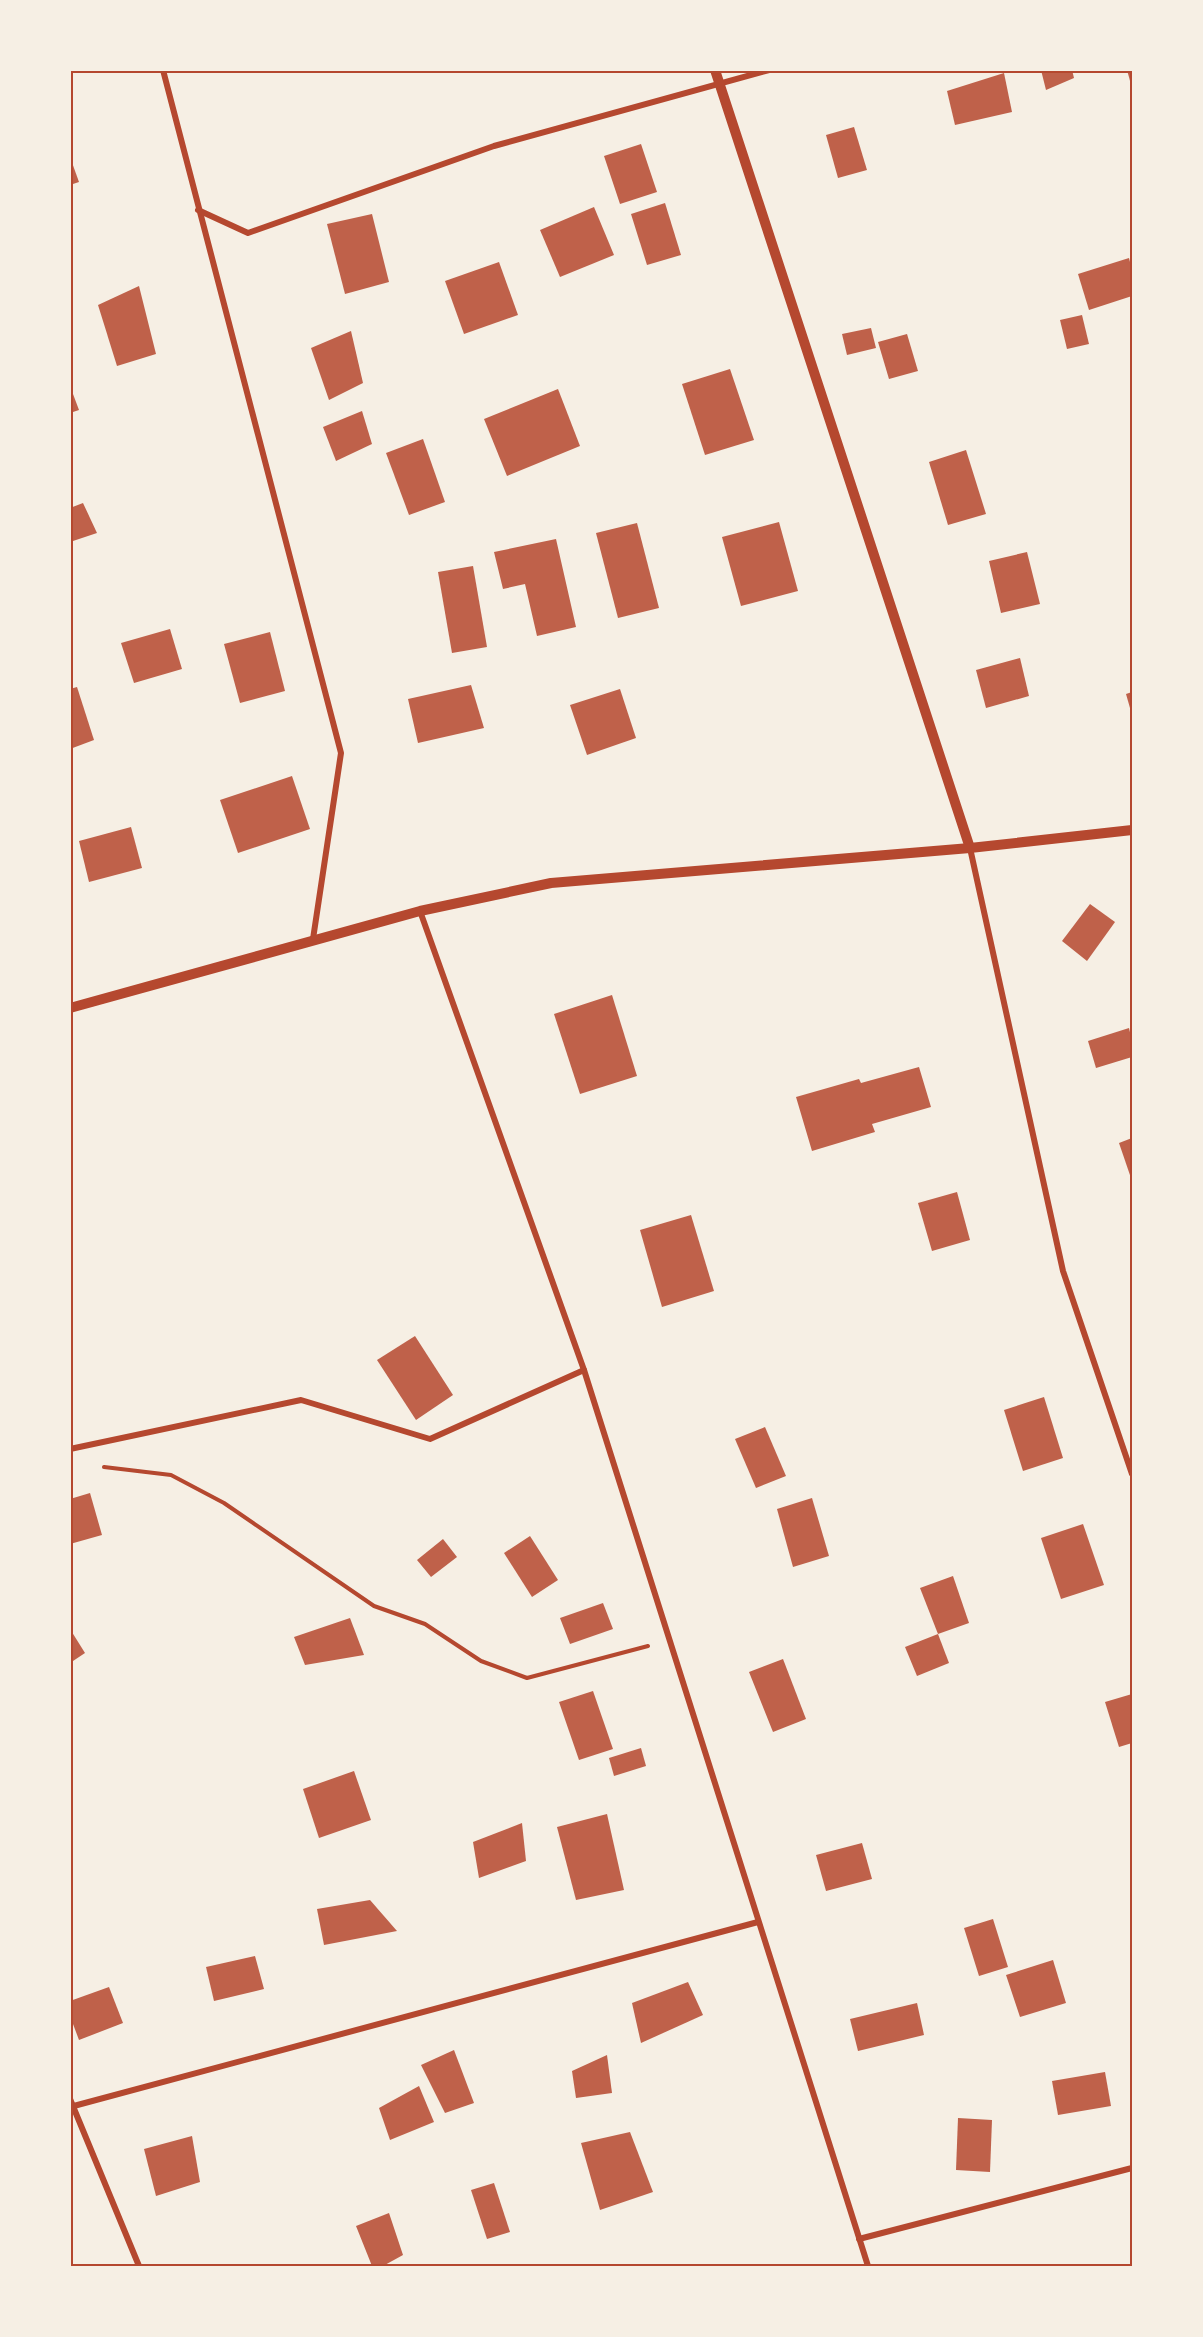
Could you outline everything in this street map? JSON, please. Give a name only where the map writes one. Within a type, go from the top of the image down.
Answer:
[{"type":"street","points":[[163,70],[341,753],[314,939]]},
{"type":"street","points":[[715,70],[970,848],[1063,1271],[1132,1474]]},
{"type":"street","points":[[198,210],[248,233],[495,146],[769,70]]},
{"type":"street","points":[[70,1008],[420,910],[551,883],[970,848],[1132,830]]},
{"type":"street","points":[[420,910],[584,1370],[868,2266]]},
{"type":"street","points":[[70,1449],[302,1400],[430,1439],[584,1370]]},
{"type":"street","points":[[72,2107],[758,1922]]},
{"type":"street","points":[[70,2099],[139,2266]]},
{"type":"street","points":[[859,2239],[1132,2168]]},
{"type":"path","points":[[101,1466],[171,1475],[224,1503],[374,1606],[425,1624],[481,1660],[527,1678],[669,1640]]},
{"type":"building","points":[[1041,70],[1072,70],[1074,78],[1046,90]]},
{"type":"building","points":[[1127,70],[1132,70],[1132,88]]},
{"type":"building","points":[[1004,73],[1012,112],[955,125],[947,91]]},
{"type":"building","points":[[854,127],[867,170],[838,178],[826,135]]},
{"type":"building","points":[[641,144],[657,192],[620,204],[604,156]]},
{"type":"building","points":[[70,157],[79,182],[70,185]]},
{"type":"building","points":[[665,203],[681,255],[647,265],[631,214]]},
{"type":"building","points":[[594,207],[614,255],[560,277],[540,230]]},
{"type":"building","points":[[372,214],[389,282],[345,294],[327,224]]},
{"type":"building","points":[[1129,258],[1132,270],[1132,296],[1089,310],[1078,274]]},
{"type":"building","points":[[499,262],[518,315],[464,334],[445,281]]},
{"type":"building","points":[[139,286],[156,354],[117,366],[98,305]]},
{"type":"building","points":[[1082,315],[1089,344],[1067,349],[1060,320]]},
{"type":"building","points":[[871,328],[876,348],[847,355],[842,334]]},
{"type":"building","points":[[351,331],[363,383],[329,400],[311,348]]},
{"type":"building","points":[[907,334],[918,371],[889,379],[878,342]]},
{"type":"building","points":[[730,369],[754,440],[705,455],[682,384]]},
{"type":"building","points":[[70,386],[79,410],[70,413]]},
{"type":"building","points":[[558,389],[580,446],[507,476],[484,419]]},
{"type":"building","points":[[362,411],[372,444],[336,461],[323,427]]},
{"type":"building","points":[[423,439],[445,502],[409,515],[386,453]]},
{"type":"building","points":[[966,450],[986,514],[948,525],[929,462]]},
{"type":"building","points":[[83,503],[97,533],[70,542],[70,508]]},
{"type":"building","points":[[779,522],[798,591],[741,606],[722,537]]},
{"type":"building","points":[[637,523],[659,608],[618,618],[596,533]]},
{"type":"building","points":[[556,539],[576,627],[537,636],[525,584],[503,589],[494,552]]},
{"type":"building","points":[[1027,552],[1040,604],[1001,613],[989,561]]},
{"type":"building","points":[[473,566],[487,647],[452,653],[438,572]]},
{"type":"building","points":[[170,629],[182,669],[134,683],[121,643]]},
{"type":"building","points":[[270,632],[285,691],[240,703],[224,644]]},
{"type":"building","points":[[1020,658],[1029,696],[986,708],[976,670]]},
{"type":"building","points":[[471,685],[484,728],[418,743],[408,699]]},
{"type":"building","points":[[77,687],[94,740],[70,749],[70,689]]},
{"type":"building","points":[[620,689],[636,738],[587,755],[570,705]]},
{"type":"building","points":[[1132,692],[1132,715],[1126,694]]},
{"type":"building","points":[[292,776],[310,829],[238,853],[220,800]]},
{"type":"building","points":[[131,827],[142,868],[89,882],[79,841]]},
{"type":"building","points":[[1090,904],[1115,922],[1087,961],[1062,941]]},
{"type":"building","points":[[612,995],[637,1076],[580,1094],[554,1014]]},
{"type":"building","points":[[1129,1028],[1132,1057],[1096,1068],[1088,1041]]},
{"type":"building","points":[[919,1067],[931,1107],[872,1124],[875,1132],[812,1151],[796,1097],[859,1079],[861,1083]]},
{"type":"building","points":[[1132,1138],[1132,1181],[1119,1143]]},
{"type":"building","points":[[957,1192],[970,1240],[932,1251],[918,1203]]},
{"type":"building","points":[[691,1215],[714,1291],[662,1307],[640,1230]]},
{"type":"building","points":[[415,1336],[453,1395],[416,1420],[377,1360]]},
{"type":"building","points":[[1044,1397],[1063,1458],[1023,1471],[1004,1410]]},
{"type":"building","points":[[765,1427],[786,1476],[756,1488],[735,1439]]},
{"type":"building","points":[[90,1493],[102,1535],[70,1544],[70,1499]]},
{"type":"building","points":[[812,1498],[829,1556],[793,1567],[777,1509]]},
{"type":"building","points":[[1083,1524],[1104,1585],[1061,1599],[1041,1538]]},
{"type":"building","points":[[530,1536],[558,1580],[532,1597],[504,1553]]},
{"type":"building","points":[[443,1539],[457,1557],[431,1577],[417,1560]]},
{"type":"building","points":[[953,1576],[969,1623],[938,1634],[920,1588]]},
{"type":"building","points":[[603,1603],[613,1629],[570,1644],[560,1618]]},
{"type":"building","points":[[350,1618],[364,1655],[305,1665],[294,1637]]},
{"type":"building","points":[[70,1629],[85,1653],[70,1663]]},
{"type":"building","points":[[938,1634],[949,1663],[917,1676],[905,1647]]},
{"type":"building","points":[[783,1659],[806,1719],[773,1732],[749,1672]]},
{"type":"building","points":[[593,1691],[613,1749],[579,1760],[559,1702]]},
{"type":"building","points":[[1132,1694],[1132,1743],[1119,1747],[1105,1702]]},
{"type":"building","points":[[641,1748],[646,1766],[614,1776],[609,1758]]},
{"type":"building","points":[[354,1771],[371,1820],[319,1838],[303,1789]]},
{"type":"building","points":[[607,1814],[624,1890],[576,1900],[557,1827]]},
{"type":"building","points":[[522,1823],[526,1861],[479,1878],[473,1842]]},
{"type":"building","points":[[862,1843],[872,1879],[826,1891],[816,1855]]},
{"type":"building","points":[[370,1900],[397,1931],[324,1945],[317,1909]]},
{"type":"building","points":[[993,1919],[1008,1967],[979,1976],[964,1928]]},
{"type":"building","points":[[255,1956],[264,1989],[214,2001],[206,1967]]},
{"type":"building","points":[[1053,1960],[1066,2003],[1020,2017],[1006,1975]]},
{"type":"building","points":[[688,1982],[703,2015],[641,2043],[632,2003]]},
{"type":"building","points":[[109,1987],[123,2023],[79,2040],[70,2016],[70,2001]]},
{"type":"building","points":[[917,2003],[924,2035],[858,2051],[850,2019]]},
{"type":"building","points":[[454,2050],[474,2103],[445,2113],[421,2065]]},
{"type":"building","points":[[607,2055],[612,2093],[576,2098],[572,2071]]},
{"type":"building","points":[[1105,2072],[1111,2106],[1058,2115],[1052,2081]]},
{"type":"building","points":[[419,2086],[434,2122],[390,2140],[379,2108]]},
{"type":"building","points":[[958,2118],[992,2120],[990,2172],[956,2170]]},
{"type":"building","points":[[630,2132],[653,2192],[600,2210],[581,2143]]},
{"type":"building","points":[[192,2136],[200,2182],[156,2196],[144,2149]]},
{"type":"building","points":[[494,2183],[510,2232],[487,2239],[471,2190]]},
{"type":"building","points":[[389,2213],[403,2255],[383,2266],[372,2266],[356,2226]]}]
